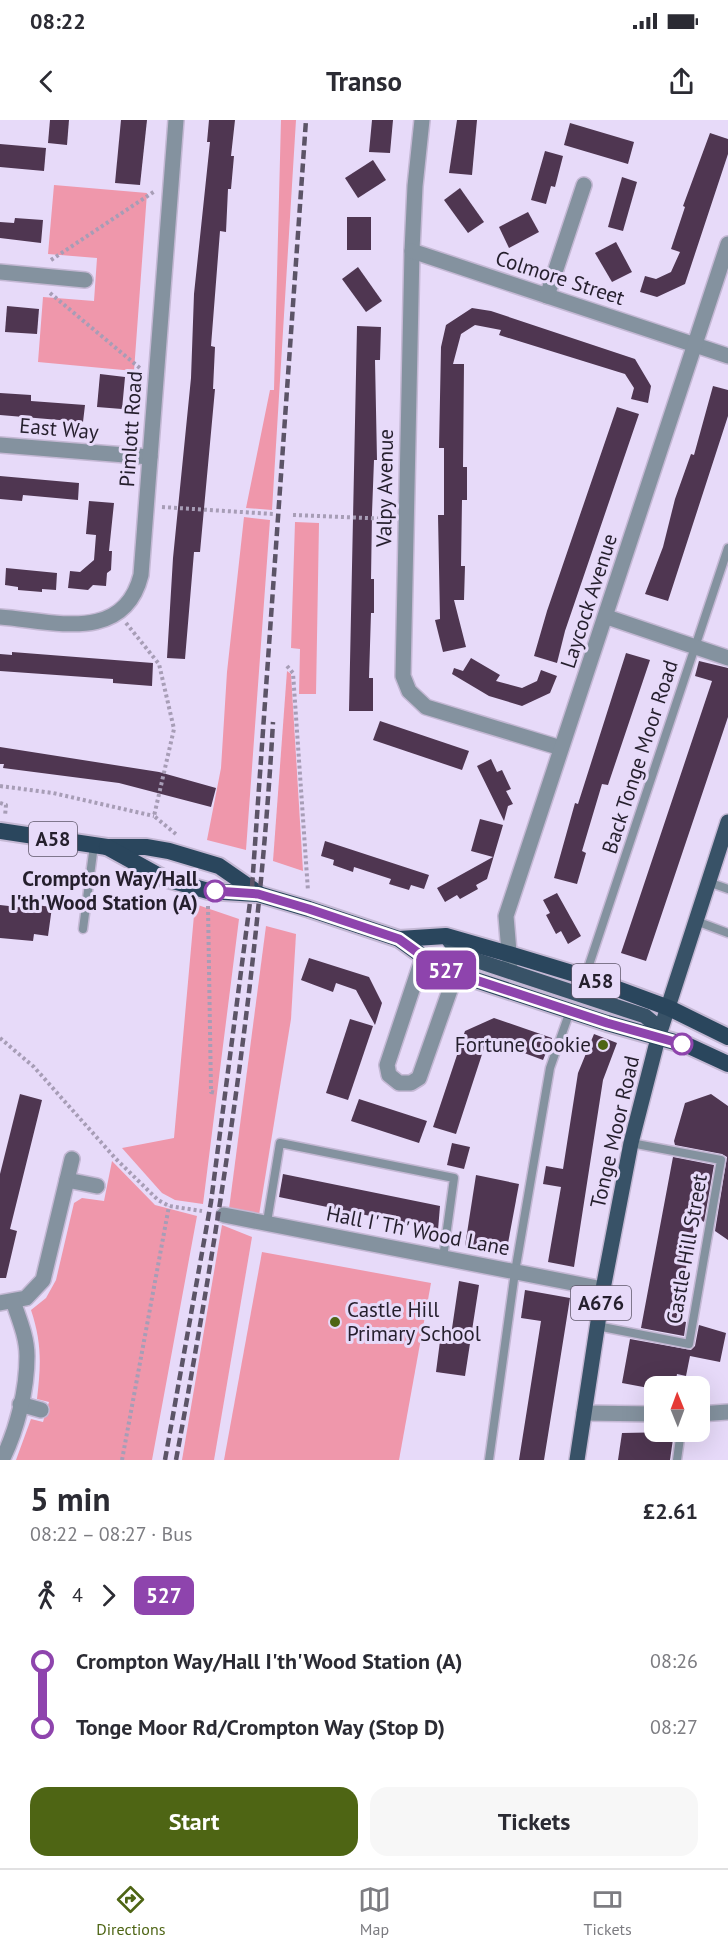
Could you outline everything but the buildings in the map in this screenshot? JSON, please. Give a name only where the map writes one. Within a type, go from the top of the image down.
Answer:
[{"type":"highway","name":"A58","points":[[0,831],[100,846],[146,847],[169,851],[219,866],[258,894]]},
{"type":"highway","name":"A58","points":[[100,846],[163,878],[208,891],[258,894],[399,939],[439,968],[570,1011],[689,1046],[728,1064]]},
{"type":"highway","name":"A58","points":[[399,939],[446,936],[509,954],[585,977],[669,1008],[728,1037]]},
{"type":"main road","name":"Tonge Moor Road","points":[[577,1460],[603,1289],[631,1143],[658,1038],[728,822]]},
{"type":"main road","points":[[446,936],[460,955],[645,1016],[657,1026],[658,1038]]},
{"type":"street","name":"Pimlott Road","points":[[118,614],[131,602],[137,589],[146,506],[176,120]]},
{"type":"street","name":"Valpy Avenue","points":[[422,120],[415,186],[412,251],[401,661],[403,676],[409,691],[426,707],[561,748]]},
{"type":"street","points":[[547,296],[584,185]]},
{"type":"street","name":"Laycock Avenue","points":[[511,973],[506,916],[728,244]]},
{"type":"street","name":"Colmore Street","points":[[412,251],[728,356]]},
{"type":"street","points":[[0,272],[85,280]]},
{"type":"street","name":"East Way","points":[[0,445],[150,457]]},
{"type":"street","points":[[0,617],[92,624],[118,614]]},
{"type":"street","points":[[607,616],[728,658]]},
{"type":"street","points":[[423,957],[387,1065],[389,1075],[399,1083],[411,1083],[419,1078],[456,973]]},
{"type":"street","points":[[2,1460],[9,1446],[20,1404],[27,1355],[24,1334],[6,1302],[26,1298],[44,1280],[72,1159]]},
{"type":"street","points":[[67,1180],[97,1186]]},
{"type":"street","name":"Hall I' Th' Wood Lane","points":[[224,1215],[603,1289]]},
{"type":"street","points":[[20,1404],[41,1410]]},
{"type":"street","points":[[710,1413],[728,1412]]},
{"type":"street","points":[[584,1413],[644,1414]]},
{"type":"lane","name":"Back Tonge Moor Road","points":[[585,977],[728,549]]},
{"type":"lane","points":[[82,929],[100,846]]},
{"type":"lane","points":[[708,882],[728,889]]},
{"type":"lane","points":[[696,921],[728,933]]},
{"type":"lane","points":[[489,1460],[515,1272],[550,1068],[570,1011]]},
{"type":"lane","points":[[267,1222],[280,1143],[454,1178],[443,1258]]},
{"type":"lane","name":"Castle Hill Street","points":[[597,1326],[688,1344],[691,1332],[721,1160],[631,1143]]},
{"type":"lane","points":[[677,1460],[679,1442]]},
{"type":"path","points":[[156,381],[29,275],[171,181]]},
{"type":"path","points":[[146,506],[273,514]]},
{"type":"path","points":[[293,515],[405,519]]},
{"type":"path","points":[[118,614],[159,664],[174,729],[154,816]]},
{"type":"path","points":[[287,666],[293,673],[309,909]]},
{"type":"path","points":[[0,786],[53,793],[154,816],[186,841]]},
{"type":"path","points":[[208,901],[211,1092],[216,1093]]},
{"type":"path","points":[[0,1038],[34,1067],[116,1159],[158,1200],[169,1206],[202,1211]]},
{"type":"path","points":[[122,1460],[169,1206]]},
{"type":"shaded area","points":[[281,120],[296,120],[272,510],[246,508],[270,390],[274,390]]},
{"type":"shaded area","points":[[54,185],[147,193],[134,371],[38,362],[43,297],[94,301],[97,258],[48,254]]},
{"type":"shaded area","points":[[244,517],[270,520],[246,850],[207,840],[221,768],[227,672]]},
{"type":"shaded area","points":[[295,522],[319,523],[316,694],[299,694],[300,649],[291,648]]},
{"type":"shaded area","points":[[287,671],[291,674],[303,871],[273,861]]},
{"type":"shaded area","points":[[195,904],[239,919],[203,1204],[175,1200],[162,1193],[122,1148],[174,1138]]},
{"type":"shaded area","points":[[266,926],[296,934],[291,1019],[259,1215],[229,1209]]},
{"type":"shaded area","points":[[112,1161],[155,1205],[197,1216],[152,1460],[16,1460],[31,1419],[43,1422],[49,1402],[37,1399],[40,1354],[31,1310],[46,1298],[56,1280],[74,1203],[82,1198],[104,1201]]},
{"type":"shaded area","points":[[222,1225],[252,1237],[214,1460],[182,1460]]},
{"type":"shaded area","name":"Castle Hill Primary School","points":[[262,1252],[431,1283],[399,1460],[224,1460]]},
{"type":"railway","points":[[165,1460],[211,1202],[252,887],[306,120]]},
{"type":"railway","points":[[176,1460],[208,1277],[236,1092],[258,908],[273,722]]},
{"type":"bus line","name":"527","points":[[215,891],[258,894],[309,909],[399,939],[439,968],[607,1023],[682,1044]]},
{"type":"place","name":"Crompton Way/Hall I'th'Wood Station (A)","points":[[215,891]]},
{"type":"place","name":"Fortune Cookie","points":[[603,1045]]},
{"type":"place","name":"Castle Hill Primary School","points":[[335,1322]]}]
